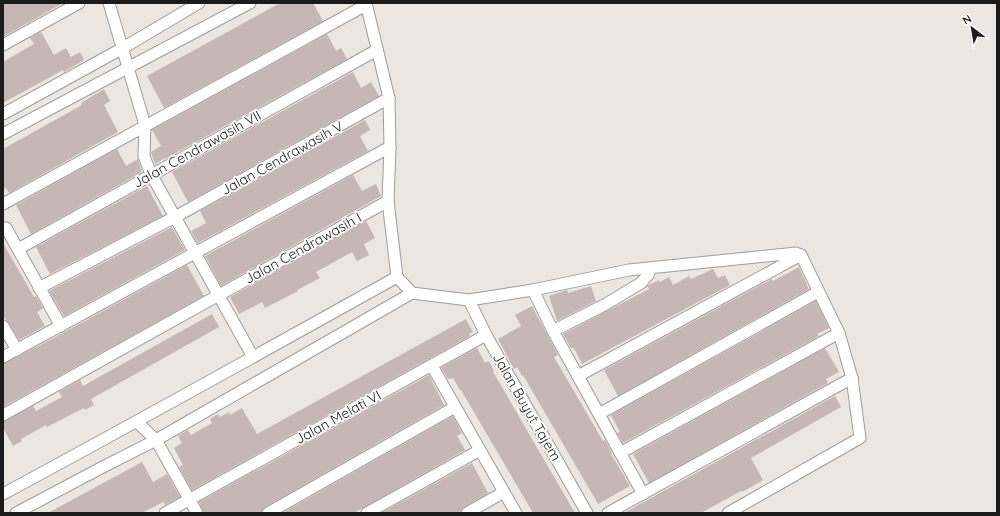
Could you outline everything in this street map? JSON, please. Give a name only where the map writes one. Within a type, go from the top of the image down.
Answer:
[{"type":"street","points":[[3,45],[79,3]]},
{"type":"street","points":[[110,3],[145,125],[144,156],[150,174],[253,357]]},
{"type":"street","points":[[3,114],[123,48],[183,7],[199,3]]},
{"type":"street","points":[[3,134],[250,3]]},
{"type":"street","points":[[3,204],[366,4],[389,98],[390,147],[388,201],[397,277],[412,293]]},
{"type":"street","name":"Jalan Cendrawasih VII","points":[[18,249],[150,174],[377,50]]},
{"type":"street","name":"Jalan Cendrawasih V","points":[[39,288],[175,217],[389,98]]},
{"type":"street","points":[[3,358],[390,147]]},
{"type":"street","name":"Jalan Cendrawasih I","points":[[3,415],[388,201]]},
{"type":"street","points":[[3,229],[6,228],[61,326]]},
{"type":"street","points":[[16,513],[156,440],[412,293],[469,300],[533,290],[629,270],[796,253],[801,255],[839,333],[852,378],[860,438],[728,513]]},
{"type":"street","points":[[578,376],[801,255]]},
{"type":"street","points":[[553,331],[606,304],[641,282],[648,275],[651,268]]},
{"type":"street","points":[[3,494],[137,422],[397,277]]},
{"type":"street","points":[[533,290],[553,331],[643,494]]},
{"type":"street","points":[[599,414],[818,292]]},
{"type":"street","name":"Jalan Buyut Tajem","points":[[469,300],[486,335],[587,513]]},
{"type":"street","points":[[3,326],[17,350]]},
{"type":"street","points":[[620,453],[839,333]]},
{"type":"street","name":"Jalan Melati VI","points":[[164,513],[486,335]]},
{"type":"street","points":[[432,366],[516,513]]},
{"type":"street","points":[[608,513],[852,378]]},
{"type":"street","points":[[268,513],[455,407]]},
{"type":"street","points":[[137,422],[156,440],[197,513]]},
{"type":"street","points":[[367,513],[480,450]]},
{"type":"street","points":[[467,513],[504,492]]},
{"type":"building","points":[[3,3],[63,3],[3,37]]},
{"type":"building","points":[[280,3],[313,3],[323,21],[164,108],[147,76]]},
{"type":"building","points":[[41,32],[54,55],[66,48],[71,57],[80,52],[84,60],[64,72],[63,70],[3,103],[3,62],[34,44],[30,38]]},
{"type":"building","points":[[327,34],[336,51],[341,48],[347,59],[155,164],[151,152],[161,146],[152,130]]},
{"type":"building","points":[[353,72],[361,88],[371,82],[379,96],[188,202],[172,172]]},
{"type":"building","points":[[104,89],[110,101],[104,105],[118,132],[9,193],[6,188],[3,190],[3,149],[82,105],[81,103]]},
{"type":"building","points":[[365,120],[370,130],[360,136],[368,151],[198,243],[191,231],[206,223],[200,211]]},
{"type":"building","points":[[117,149],[126,166],[138,159],[142,172],[31,234],[16,205]]},
{"type":"building","points":[[353,175],[362,191],[376,184],[381,196],[221,286],[205,256]]},
{"type":"building","points":[[147,186],[163,216],[50,274],[36,247]]},
{"type":"building","points":[[366,221],[375,238],[364,244],[369,255],[357,261],[352,252],[316,272],[320,278],[297,290],[298,291],[265,308],[262,302],[239,314],[230,297]]},
{"type":"building","points":[[172,227],[185,250],[64,316],[49,291]]},
{"type":"building","points":[[3,243],[34,297],[36,296],[43,308],[37,312],[45,326],[19,340],[3,315]]},
{"type":"building","points":[[187,265],[204,296],[3,407],[3,364],[52,339]]},
{"type":"building","points":[[799,267],[809,289],[618,396],[604,370],[772,279],[773,281]]},
{"type":"building","points":[[713,269],[718,278],[725,275],[730,285],[582,364],[574,348],[571,348],[563,334],[649,289],[647,286],[659,280],[660,282],[669,277],[673,285],[689,276],[691,279]]},
{"type":"building","points":[[591,286],[596,301],[557,321],[549,296],[567,290],[568,293]]},
{"type":"building","points":[[816,301],[829,328],[817,334],[819,336],[623,443],[617,433],[620,432],[611,415]]},
{"type":"building","points":[[532,306],[558,355],[554,357],[603,441],[605,440],[612,453],[611,454],[630,486],[598,504],[523,375],[522,376],[517,367],[514,369],[498,339],[521,326],[515,315]]},
{"type":"building","points":[[212,314],[219,327],[91,399],[94,405],[85,410],[84,408],[47,427],[46,425],[21,439],[22,441],[13,446],[3,428],[3,422],[33,406],[36,411],[62,397],[59,392],[80,380],[83,386]]},
{"type":"building","points":[[466,319],[473,332],[469,334],[470,336],[192,490],[179,467],[183,465],[174,448],[182,443],[178,436],[188,430],[191,435],[212,423],[210,419],[218,414],[220,417],[229,412],[230,415],[242,408],[257,434]]},
{"type":"building","points":[[477,348],[485,363],[489,361],[494,371],[493,372],[575,513],[533,513],[461,390],[453,378],[448,379],[441,368]]},
{"type":"building","points":[[825,348],[839,372],[826,379],[828,383],[649,483],[633,454]]},
{"type":"building","points":[[429,375],[444,405],[265,507],[261,513],[204,513],[199,502]]},
{"type":"building","points":[[835,396],[841,407],[751,458],[763,480],[753,486],[701,513],[624,513]]},
{"type":"building","points":[[453,416],[462,433],[457,436],[465,450],[354,513],[282,513]]},
{"type":"building","points":[[142,462],[153,482],[167,474],[180,497],[165,505],[163,502],[142,513],[48,513]]},
{"type":"building","points":[[472,463],[488,493],[464,507],[460,513],[381,513]]}]
